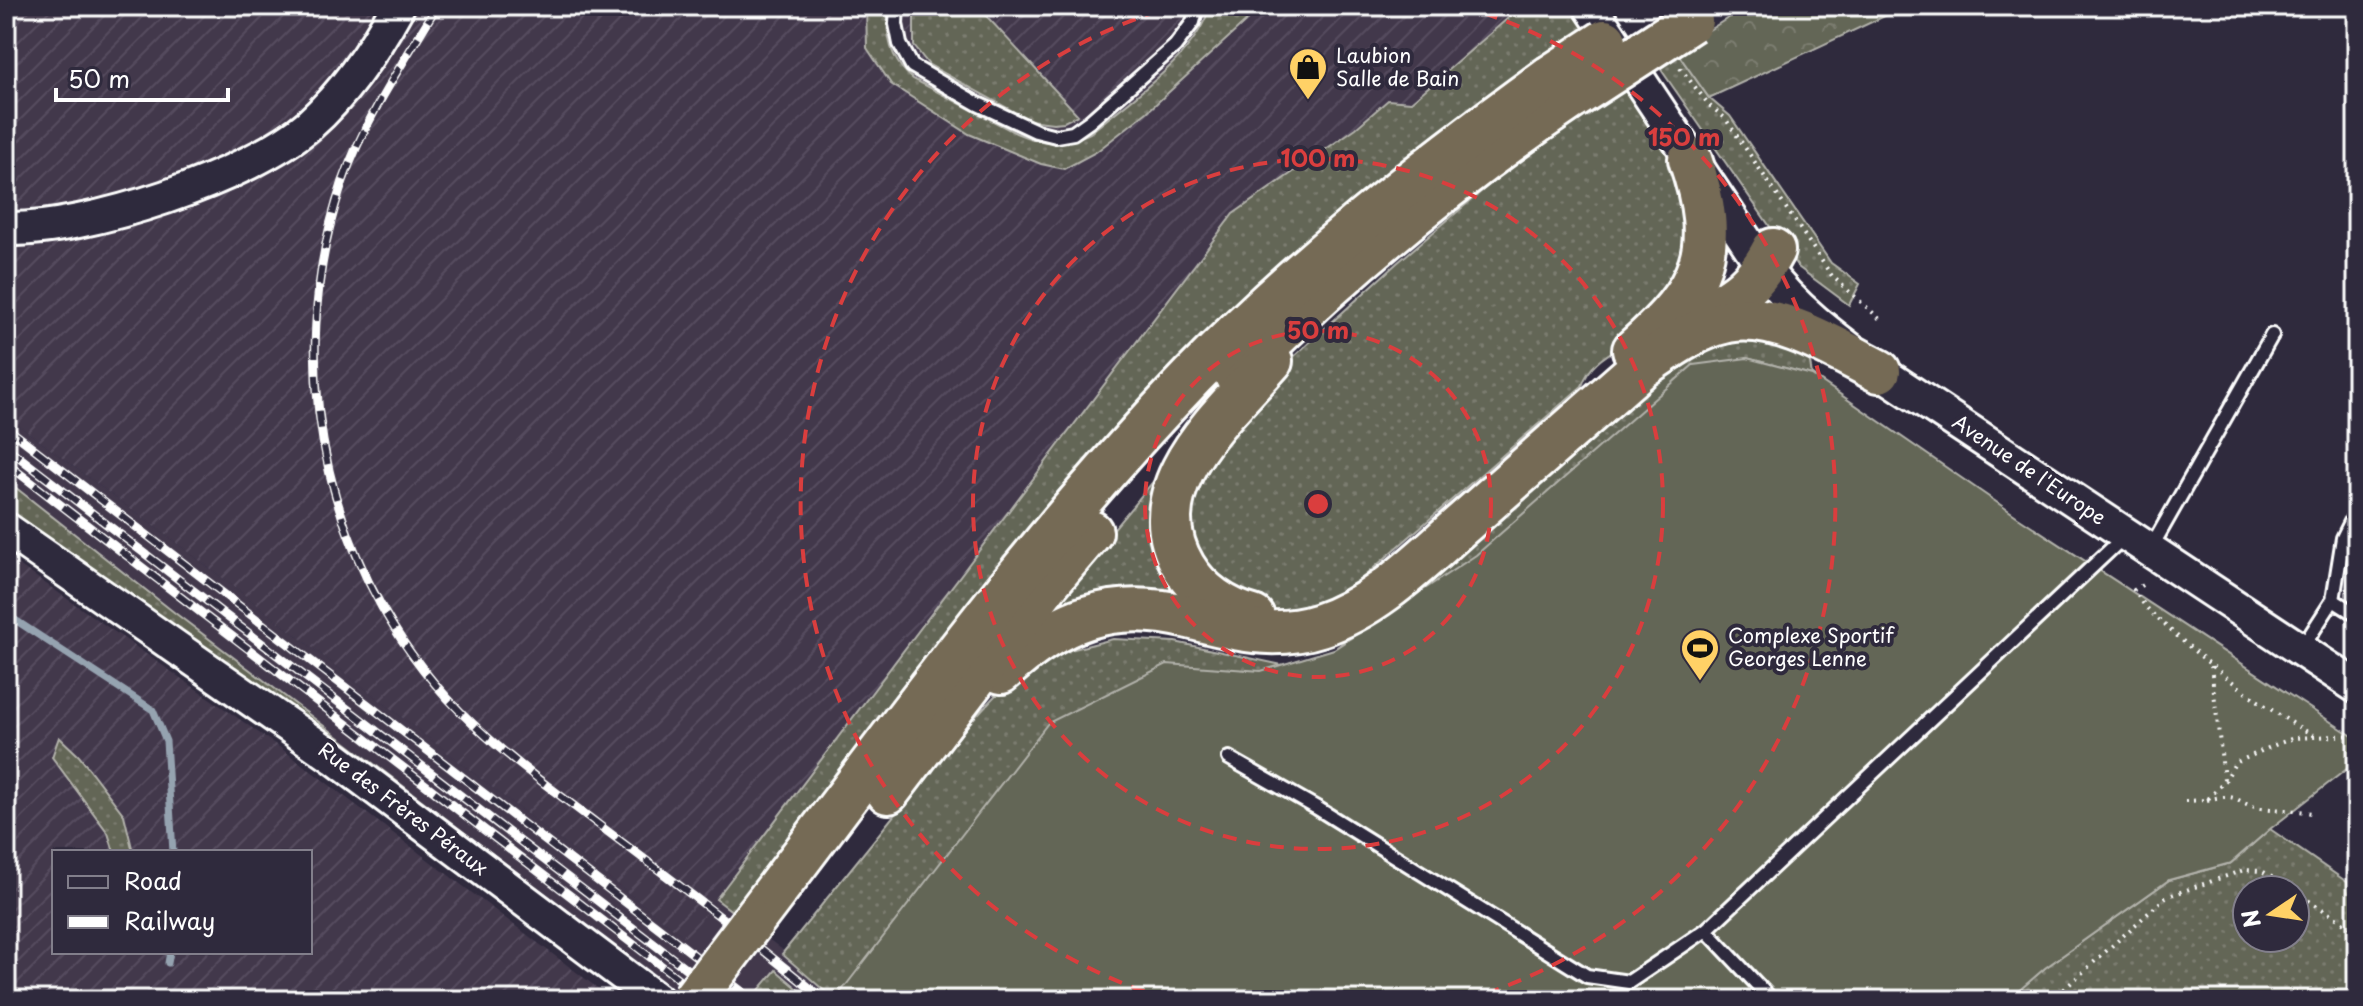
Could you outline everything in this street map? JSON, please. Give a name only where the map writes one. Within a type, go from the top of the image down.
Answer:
[{"type":"highway","points":[[730,1000],[766,929],[1019,572],[1164,408],[1259,312],[1356,224],[1461,141],[1562,87],[1689,11]]},
{"type":"highway","points":[[693,1000],[766,929],[912,760],[1046,585],[1137,479],[1234,376],[1333,283],[1562,87]]},
{"type":"highway","points":[[1684,301],[1701,266],[1706,233],[1704,208],[1690,159]]},
{"type":"highway","points":[[1333,283],[1273,359],[1205,435],[1186,461],[1172,495],[1170,521],[1173,541],[1189,575],[1215,599],[1236,612],[1259,619],[1285,619],[1321,611],[1369,586],[1720,271],[1764,257]]},
{"type":"highway","points":[[912,760],[1026,649],[1052,631],[1078,619],[1104,612],[1146,610],[1268,634],[1307,629],[1346,614],[1403,576],[1641,367],[1675,333],[1746,289],[1764,257]]},
{"type":"highway","points":[[1641,367],[1699,331],[1742,320],[1766,323],[1807,335],[1879,371]]},
{"type":"street","points":[[6,229],[37,228],[114,212],[250,164],[297,134],[328,105],[362,63],[398,6]]},
{"type":"street","points":[[1590,6],[1690,159],[1735,209]]},
{"type":"street","points":[[1608,6],[1735,209]]},
{"type":"street","name":"Avenue de l'Europe","points":[[1735,209],[1782,290],[1813,321],[1879,371],[2306,641],[2357,663]]},
{"type":"street","name":"Avenue de l'Europe","points":[[1764,257],[1792,278],[1818,305],[2146,539]]},
{"type":"street","name":"Rue des Frères Péraux","points":[[6,529],[335,758],[657,1000]]},
{"type":"street","name":"Avenue de l'Europe","points":[[2306,641],[2357,687]]},
{"type":"lane","points":[[897,6],[896,24],[900,44],[912,66],[978,104],[1036,131],[1056,136],[1073,133],[1090,121],[1175,46],[1193,22],[1197,6]]},
{"type":"lane","points":[[1229,758],[1317,808],[1587,976],[1629,982],[1706,930],[2146,539],[2272,335]]},
{"type":"lane","points":[[2306,641],[2333,600],[2343,538],[2357,510]]},
{"type":"lane","points":[[2333,600],[2357,615]]},
{"type":"lane","points":[[1706,930],[1767,995],[1768,1000]]},
{"type":"path","points":[[1674,59],[1692,86],[1725,118],[1832,276],[1881,320]]},
{"type":"path","points":[[2142,585],[2134,590],[2143,605],[2211,666],[2297,727],[2317,737]]},
{"type":"path","points":[[2211,666],[2225,781]]},
{"type":"path","points":[[2207,800],[2225,781],[2235,763],[2294,738],[2357,735]]},
{"type":"path","points":[[2185,801],[2207,800],[2229,794],[2259,807],[2312,813]]},
{"type":"path","points":[[2231,874],[2244,870],[2267,874]]},
{"type":"path","points":[[2052,1000],[2166,897],[2231,874]]},
{"type":"path","points":[[2311,902],[2357,931]]},
{"type":"shaded area","points":[[6,6],[1561,6],[1250,242],[716,899],[687,939],[211,569],[6,416]]},
{"type":"shaded area","points":[[6,416],[211,569],[686,938],[716,899],[848,1000],[686,1000],[175,613],[6,480]]},
{"type":"shaded area","points":[[6,556],[282,749],[608,996],[606,1000],[6,1000]]},
{"type":"green space","points":[[866,6],[888,6],[887,27],[894,55],[913,79],[1016,133],[1053,142],[1090,133],[1160,76],[1191,43],[1210,6],[1263,6],[1147,112],[1096,152],[1064,169],[1041,164],[969,134],[891,84],[867,48]]},
{"type":"green space","points":[[914,6],[981,6],[979,8],[1078,115],[1064,122],[1029,120],[929,65],[914,46]]},
{"type":"green space","points":[[1522,6],[1577,6],[1591,30],[1274,270],[1002,560],[741,918],[716,899],[1233,214],[1356,128],[1388,100],[1411,102]]},
{"type":"green space","points":[[1747,6],[1906,6],[1709,98],[1676,51]]},
{"type":"green space","points":[[1676,51],[1709,98],[1730,116],[1831,263],[1860,284],[1849,305],[1798,267],[1655,61]]},
{"type":"green space","points":[[1621,83],[1676,162],[1695,242],[1646,327],[1599,361],[1582,386],[1360,580],[1340,593],[1302,610],[1277,613],[1251,606],[1208,584],[1181,495],[1289,361],[1397,263],[1568,118]]},
{"type":"green space","points":[[1723,330],[1807,344],[1812,375],[1747,358],[1481,585],[840,993],[848,1000],[835,1000],[782,954],[962,731],[1006,684],[1070,650],[1113,639],[1175,642],[1282,665],[1334,650],[1655,373]]},
{"type":"green space","name":"Complexe Sportif Georges Lenne","points":[[1747,358],[1812,375],[2018,517],[2357,739],[2357,761],[2231,863],[2169,880],[2045,968],[2008,1000],[849,1000],[840,993],[1048,723],[1167,664],[1261,671],[1334,649],[1476,555],[1693,365]]},
{"type":"green space","points":[[1161,472],[1198,599],[1037,621]]},
{"type":"green space","points":[[6,480],[175,613],[676,993],[673,998],[6,513]]},
{"type":"green space","points":[[59,737],[79,756],[124,815],[133,850],[113,850],[108,833],[52,757]]},
{"type":"green space","points":[[2270,829],[2357,889],[2357,1000],[2008,1000],[2045,968],[2169,880],[2231,863]]},
{"type":"green space","points":[[776,970],[811,1000],[772,1000],[759,990]]},
{"type":"waterway","points":[[6,614],[153,710],[166,741],[173,850]]},
{"type":"waterway","points":[[168,963],[170,954]]},
{"type":"railway","points":[[437,6],[362,135],[343,181],[324,252],[316,325],[318,399],[329,471],[351,541],[382,608],[423,669],[473,724],[534,776],[713,911],[824,1000]]},
{"type":"railway","points":[[6,427],[753,1000]]},
{"type":"railway","points":[[6,447],[727,1000]]},
{"type":"railway","points":[[6,463],[706,1000]]},
{"type":"place","name":"Laubion Salle de Bain","points":[[1308,101]]},
{"type":"place","name":"Complexe Sportif Georges Lenne","points":[[1700,682]]}]
